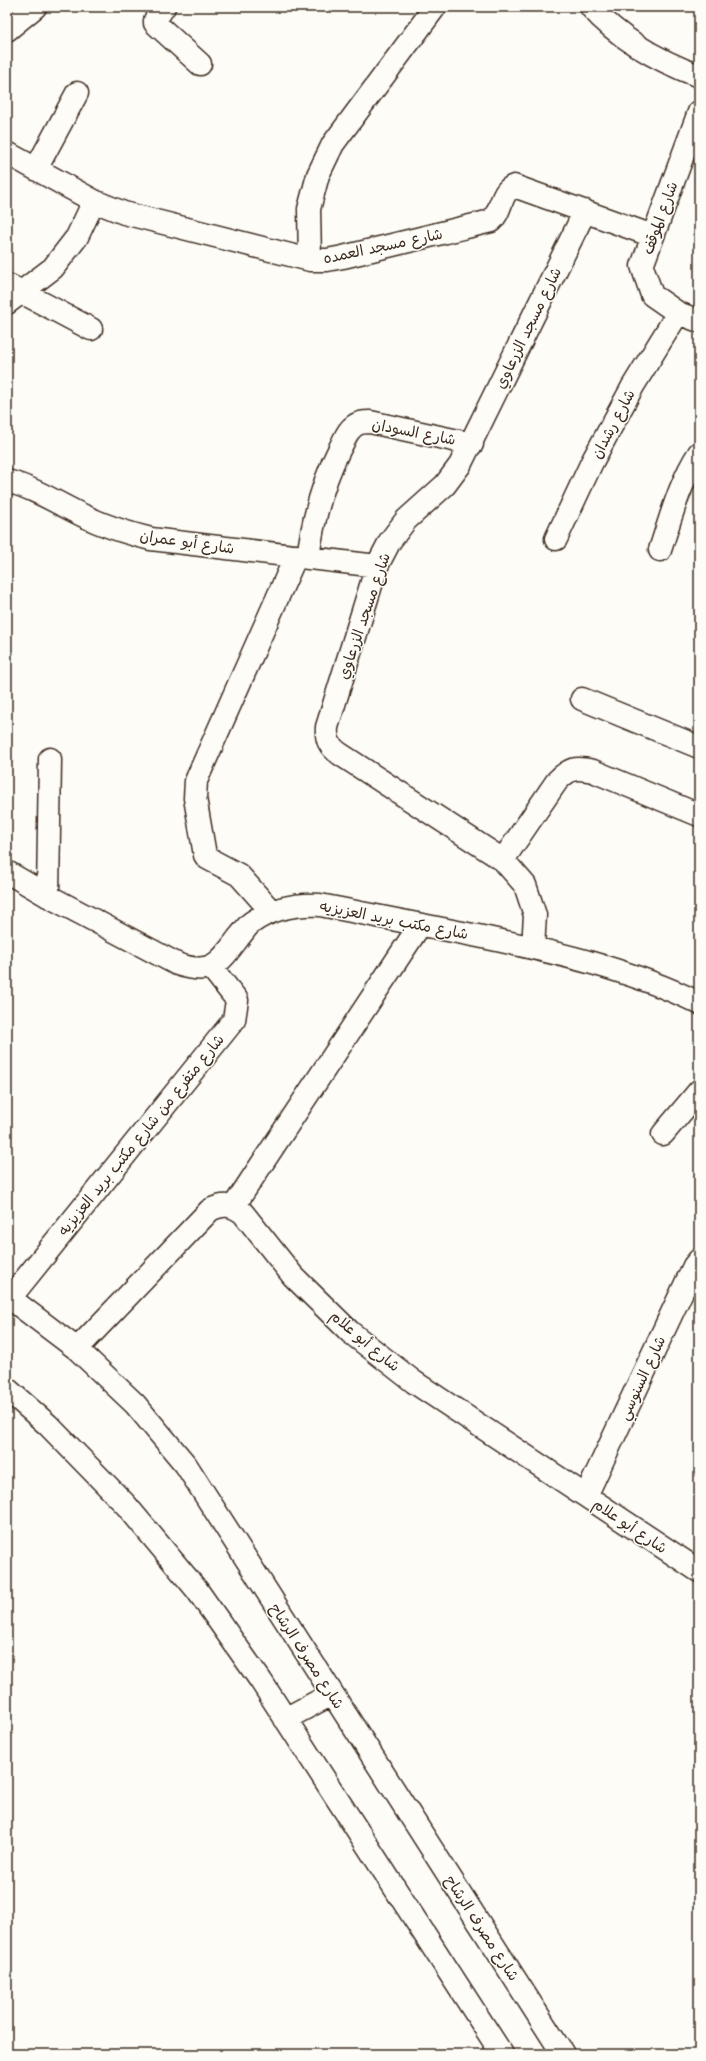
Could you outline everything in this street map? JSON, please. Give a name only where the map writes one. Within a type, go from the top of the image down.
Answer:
[{"type":"street","points":[[7,30],[35,7]]},
{"type":"street","points":[[164,7],[154,20],[155,23],[200,64]]},
{"type":"street","points":[[310,260],[309,209],[318,175],[333,144],[435,7]]},
{"type":"street","points":[[591,7],[603,20],[636,45],[672,66],[699,76]]},
{"type":"street","points":[[36,170],[77,93]]},
{"type":"street","name":"شارع الموقف","points":[[699,112],[642,266],[652,295],[678,313],[699,321]]},
{"type":"street","name":"شارع مسجد العمده","points":[[7,153],[94,201],[124,213],[310,260],[327,260],[343,257],[486,223],[496,217],[506,192],[514,186],[653,236]]},
{"type":"street","points":[[12,294],[53,268],[77,236],[94,201]]},
{"type":"street","name":"شارع مسجد الزرعاوي","points":[[533,948],[535,915],[525,885],[503,860],[331,748],[326,738],[327,727],[377,566],[390,541],[406,520],[445,485],[460,466],[585,211]]},
{"type":"street","points":[[12,294],[91,329]]},
{"type":"street","name":"شارع رشدان","points":[[556,539],[592,462],[633,386],[678,313]]},
{"type":"street","name":"شارع السودان","points":[[271,911],[239,875],[204,855],[195,789],[199,774],[302,557],[320,495],[332,465],[352,427],[361,422],[370,422],[472,444]]},
{"type":"street","points":[[660,550],[690,467],[699,453]]},
{"type":"street","name":"شارع أبو عمران","points":[[7,481],[47,496],[83,516],[116,530],[151,539],[377,566]]},
{"type":"street","points":[[582,699],[699,747]]},
{"type":"street","points":[[48,896],[50,759]]},
{"type":"street","points":[[503,860],[557,781],[567,771],[580,768],[593,771],[699,815]]},
{"type":"street","points":[[7,872],[48,896],[177,964],[193,970],[211,967]]},
{"type":"street","name":"شارع مكتب بريد العزيزيه","points":[[211,967],[225,956],[250,924],[271,911],[295,904],[320,904],[533,948],[608,967],[680,994],[699,1003]]},
{"type":"street","points":[[77,1349],[210,1210],[221,1205],[234,1206],[420,925]]},
{"type":"street","name":"شارع متفرع من شارع مكتب بريد العزيزيه","points":[[8,1297],[234,1020],[237,1000],[211,967]]},
{"type":"street","points":[[663,1134],[699,1091]]},
{"type":"street","name":"شارع أبو علام","points":[[234,1206],[243,1213],[293,1276],[350,1332],[414,1382],[699,1571]]},
{"type":"street","name":"شارع السنوسي","points":[[586,1496],[694,1266],[699,1260]]},
{"type":"street","name":"شارع مصرف الرشاح","points":[[8,1297],[77,1349],[135,1404],[186,1465],[563,2054]]},
{"type":"street","points":[[7,1389],[48,1425],[131,1511],[197,1590],[285,1719],[502,2054]]},
{"type":"street","points":[[285,1719],[332,1694]]}]
